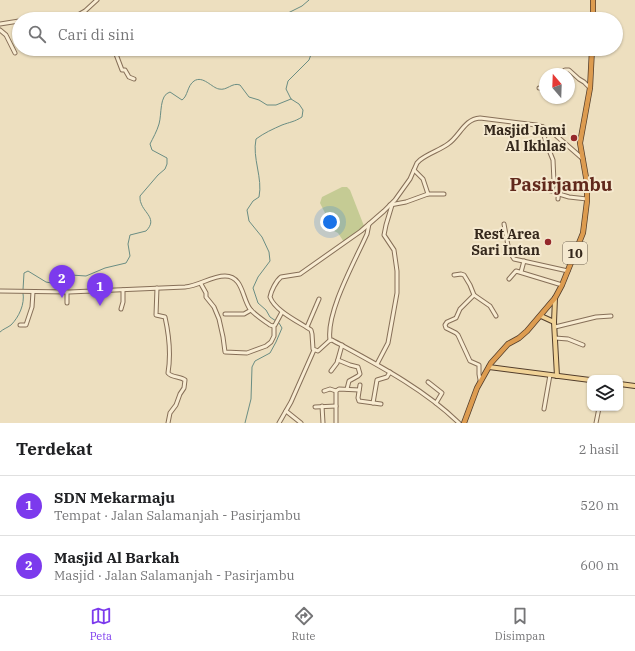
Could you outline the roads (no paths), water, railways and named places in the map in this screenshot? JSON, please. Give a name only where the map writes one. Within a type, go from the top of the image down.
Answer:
[{"type":"highway","points":[[593,0],[593,12]]},
{"type":"highway","name":"10","points":[[464,423],[472,398],[480,380],[489,367],[508,344],[519,338],[541,316],[555,298],[562,286],[583,233],[587,199],[587,183],[582,159],[581,136],[590,88],[592,56]]},
{"type":"main road","points":[[555,298],[554,322],[557,376]]},
{"type":"main road","points":[[541,316],[554,322]]},
{"type":"main road","points":[[489,367],[587,380]]},
{"type":"main road","points":[[623,384],[635,386]]},
{"type":"street","points":[[83,12],[97,0]]},
{"type":"street","points":[[0,24],[12,22]]},
{"type":"street","points":[[0,30],[6,35],[12,46]]},
{"type":"street","points":[[117,56],[122,70],[125,70],[129,77],[134,79]]},
{"type":"street","points":[[575,75],[590,88]]},
{"type":"street","points":[[279,423],[291,402],[314,350],[312,347],[312,332],[282,312],[273,303],[270,297],[278,279],[284,276],[292,276],[304,272],[361,231],[391,205],[410,179],[420,160],[448,144],[467,124],[476,118],[543,127],[552,132],[582,159]]},
{"type":"street","points":[[541,189],[552,191],[554,182],[553,160],[545,140],[543,127]]},
{"type":"street","points":[[414,170],[423,179],[428,194]]},
{"type":"street","points":[[554,182],[559,185],[558,199]]},
{"type":"street","points":[[391,205],[406,202],[428,194],[444,194]]},
{"type":"street","points":[[559,194],[587,199]]},
{"type":"street","points":[[377,364],[388,343],[397,297],[397,271],[394,250],[384,235],[391,205]]},
{"type":"street","points":[[330,340],[329,329],[340,293],[365,238],[369,224]]},
{"type":"street","points":[[504,224],[510,253],[514,259],[568,271]]},
{"type":"street","points":[[521,272],[524,261]]},
{"type":"street","points":[[509,279],[515,271],[562,286]]},
{"type":"street","points":[[454,275],[464,275],[470,284],[474,295],[490,306],[496,316]]},
{"type":"street","points":[[0,291],[67,292],[186,287],[222,277],[229,277],[239,284],[243,290],[251,310],[270,325],[275,325]]},
{"type":"street","points":[[201,284],[219,319],[225,352],[248,353],[266,346],[271,342],[274,336],[275,325],[282,312]]},
{"type":"street","points":[[157,288],[156,315],[158,317],[164,316],[167,330],[170,363],[168,373],[171,376],[180,377],[185,380],[184,388],[176,405],[170,413],[168,423]]},
{"type":"street","points":[[121,309],[123,302],[123,290]]},
{"type":"street","points":[[20,325],[25,326],[28,320],[32,306],[33,292]]},
{"type":"street","points":[[67,292],[67,302]]},
{"type":"street","points":[[474,295],[460,309],[456,318],[447,322],[445,327],[456,333],[464,346],[470,361],[479,364],[480,380]]},
{"type":"street","points":[[306,327],[319,299]]},
{"type":"street","points":[[225,314],[244,314],[251,310]]},
{"type":"street","points":[[555,327],[596,317],[611,316]]},
{"type":"street","points":[[555,338],[568,339],[583,345]]},
{"type":"street","points":[[330,340],[342,345],[390,372],[436,403],[459,423]]},
{"type":"street","points":[[314,350],[319,350],[330,340]]},
{"type":"street","points":[[331,371],[336,366],[342,345]]},
{"type":"street","points":[[338,360],[358,367],[359,370],[358,376],[349,381],[347,389]]},
{"type":"street","points":[[373,403],[377,380],[387,377],[390,372]]},
{"type":"street","points":[[544,409],[550,375]]},
{"type":"street","points":[[428,382],[442,393],[436,403]]},
{"type":"street","points":[[360,385],[359,401],[381,404]]},
{"type":"street","points":[[324,390],[359,390]]},
{"type":"street","points":[[336,391],[336,423]]},
{"type":"street","points":[[315,406],[336,406]]},
{"type":"street","points":[[322,406],[323,423]]},
{"type":"street","points":[[286,411],[302,423]]},
{"type":"street","points":[[596,423],[598,411]]},
{"type":"waterway","points":[[290,12],[302,6],[309,0]]},
{"type":"waterway","points":[[245,423],[251,399],[252,367],[255,361],[270,353],[282,328],[279,323],[270,317],[266,310],[258,303],[253,288],[258,277],[270,261],[269,252],[262,237],[249,221],[247,210],[253,201],[259,197],[260,190],[255,153],[256,139],[282,125],[302,117],[303,110],[299,104],[291,99],[286,89],[288,81],[309,60],[310,56]]},
{"type":"waterway","points":[[23,290],[24,273],[28,271],[46,282],[51,283],[71,275],[86,276],[105,268],[126,263],[130,256],[128,244],[130,235],[146,231],[151,223],[149,216],[143,207],[140,196],[165,169],[167,164],[167,158],[152,150],[150,144],[158,127],[162,101],[166,94],[170,92],[182,100],[192,83],[194,81],[201,80],[219,89],[225,89],[237,84],[240,85],[249,97],[259,100],[267,105],[276,105],[291,99]]},
{"type":"waterway","points":[[0,332],[11,325],[17,318],[23,302],[23,293]]},
{"type":"place","name":"Masjid Jami Al Ikhlas","points":[[574,138]]},
{"type":"place","name":"Rest Area Sari Intan","points":[[548,242]]},
{"type":"place","name":"Masjid Al Barkah","points":[[62,298]]},
{"type":"place","name":"SDN Mekarmaju","points":[[100,306]]},
{"type":"district","name":"Pasirjambu","points":[[561,185]]}]
